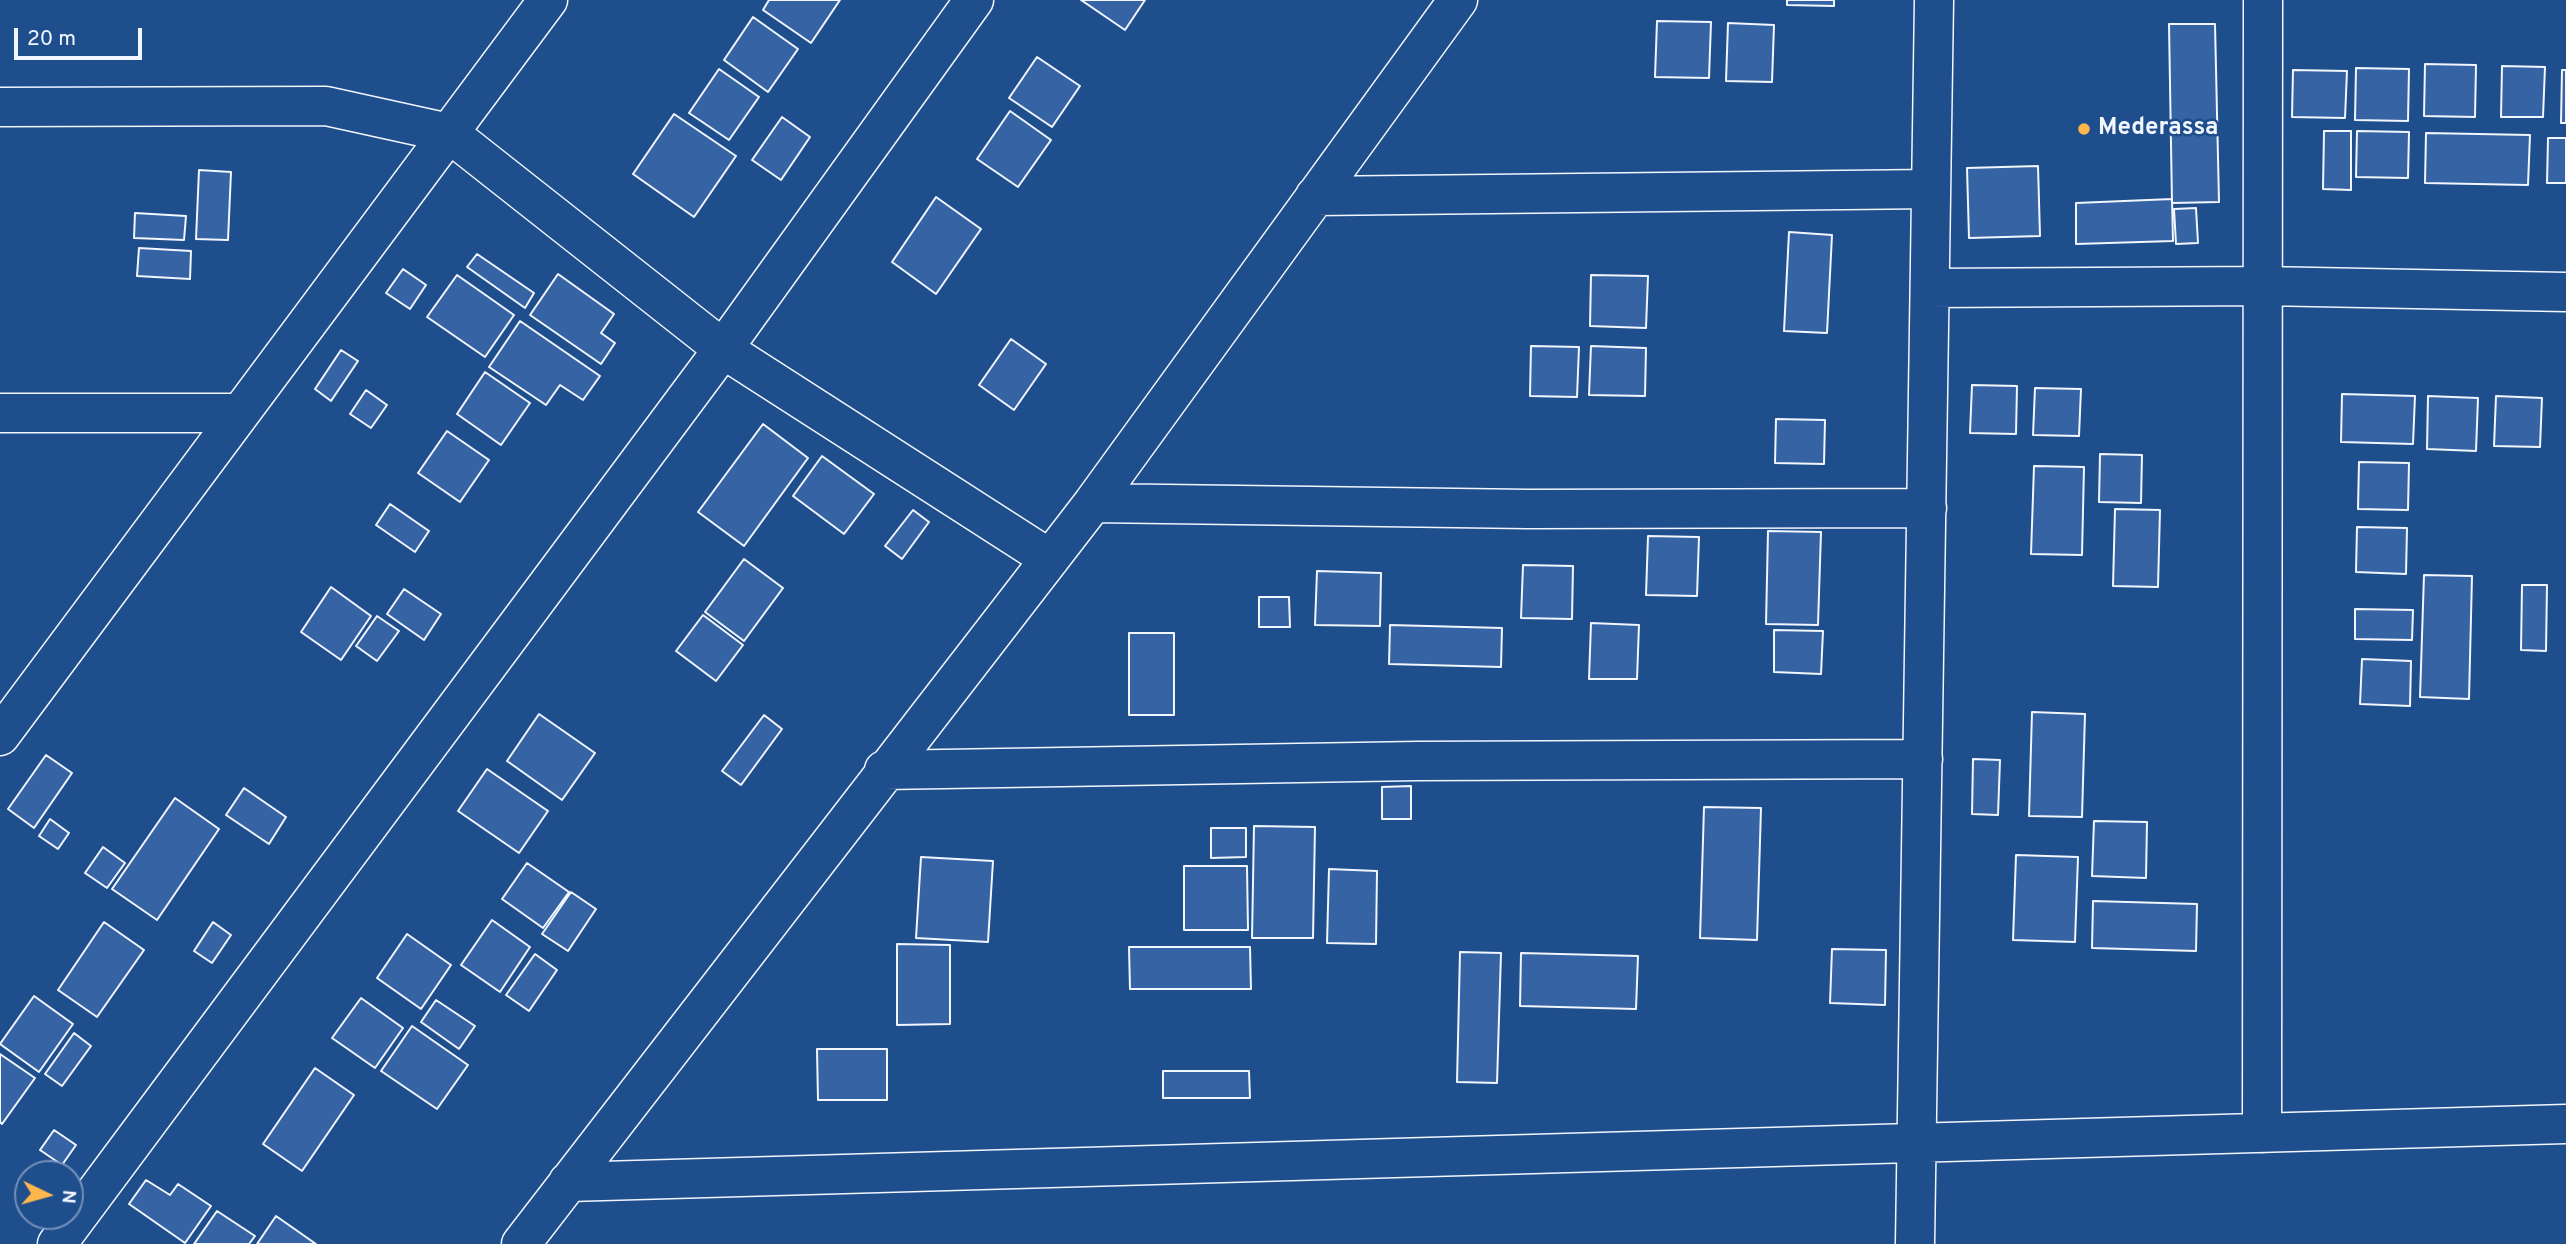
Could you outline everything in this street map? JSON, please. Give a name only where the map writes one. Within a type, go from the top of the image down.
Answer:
[{"type":"street","points":[[0,736],[548,0]]},
{"type":"street","points":[[57,1244],[723,349],[974,0]]},
{"type":"street","points":[[521,1244],[884,770],[1093,503],[1458,0]]},
{"type":"street","points":[[1915,1244],[1934,0]]},
{"type":"street","points":[[2262,1133],[2263,0]]},
{"type":"street","points":[[0,107],[326,106],[449,133],[723,349],[1050,559]]},
{"type":"street","points":[[1315,196],[1931,189]]},
{"type":"street","points":[[1930,288],[2263,286],[2566,292]]},
{"type":"street","points":[[0,413],[240,414]]},
{"type":"street","points":[[1093,503],[1528,509],[1927,508]]},
{"type":"street","points":[[884,770],[1431,761],[1923,759]]},
{"type":"street","points":[[568,1182],[2566,1125]]},
{"type":"building","points":[[769,0],[840,0],[811,43],[763,10]]},
{"type":"building","points":[[1081,0],[1145,0],[1125,30]]},
{"type":"building","points":[[1787,0],[1834,0],[1834,6],[1787,5]]},
{"type":"building","points":[[753,17],[798,49],[768,92],[724,60]]},
{"type":"building","points":[[1657,21],[1711,22],[1709,78],[1655,77]]},
{"type":"building","points":[[1728,23],[1774,25],[1772,82],[1726,81]]},
{"type":"building","points":[[2169,24],[2215,24],[2219,202],[2172,203]]},
{"type":"building","points":[[1037,57],[1080,86],[1052,127],[1009,98]]},
{"type":"building","points":[[2425,64],[2476,65],[2475,117],[2424,116]]},
{"type":"building","points":[[2502,66],[2545,67],[2543,117],[2501,117]]},
{"type":"building","points":[[2356,68],[2409,69],[2408,121],[2355,120]]},
{"type":"building","points":[[719,69],[759,97],[729,140],[689,113]]},
{"type":"building","points":[[2293,70],[2347,71],[2345,118],[2292,117]]},
{"type":"building","points":[[2562,70],[2566,70],[2566,123],[2561,123]]},
{"type":"building","points":[[1010,111],[1051,140],[1018,187],[977,159]]},
{"type":"building","points":[[674,114],[736,156],[694,217],[633,174]]},
{"type":"building","points":[[782,117],[810,137],[781,180],[752,160]]},
{"type":"building","points":[[2324,131],[2351,131],[2351,190],[2323,189]]},
{"type":"building","points":[[2357,131],[2409,132],[2408,178],[2356,177]]},
{"type":"building","points":[[2426,133],[2530,135],[2528,185],[2425,183]]},
{"type":"building","points":[[2548,138],[2566,138],[2566,183],[2547,183]]},
{"type":"building","points":[[2038,166],[2040,236],[1969,238],[1967,168]]},
{"type":"building","points":[[199,170],[231,172],[228,240],[196,239]]},
{"type":"building","points":[[936,197],[981,229],[936,294],[892,262]]},
{"type":"building","points":[[2172,199],[2173,241],[2076,244],[2076,203]]},
{"type":"building","points":[[2196,208],[2198,243],[2176,244],[2174,209]]},
{"type":"building","points":[[135,213],[186,216],[184,240],[134,238]]},
{"type":"building","points":[[1789,232],[1832,235],[1827,333],[1784,331]]},
{"type":"building","points":[[139,248],[191,251],[190,279],[137,276]]},
{"type":"building","points":[[477,254],[534,293],[525,308],[467,267]]},
{"type":"building","points":[[403,269],[426,285],[410,309],[386,293]]},
{"type":"building","points":[[558,274],[614,314],[601,333],[615,343],[601,364],[530,315]]},
{"type":"building","points":[[457,275],[514,315],[485,357],[427,317]]},
{"type":"building","points":[[1591,275],[1648,276],[1646,328],[1590,326]]},
{"type":"building","points":[[520,321],[600,376],[583,400],[560,385],[546,405],[489,367]]},
{"type":"building","points":[[1011,339],[1046,364],[1014,410],[979,385]]},
{"type":"building","points":[[1531,346],[1579,347],[1577,397],[1530,396]]},
{"type":"building","points":[[1591,346],[1646,348],[1645,396],[1589,395]]},
{"type":"building","points":[[341,350],[358,361],[331,401],[315,389]]},
{"type":"building","points":[[485,372],[530,403],[501,445],[457,414]]},
{"type":"building","points":[[1972,385],[2017,386],[2016,434],[1970,433]]},
{"type":"building","points":[[2035,388],[2081,389],[2079,436],[2033,435]]},
{"type":"building","points":[[366,390],[387,405],[371,428],[350,414]]},
{"type":"building","points":[[2342,394],[2415,396],[2413,444],[2341,442]]},
{"type":"building","points":[[2428,396],[2478,398],[2476,451],[2427,449]]},
{"type":"building","points":[[2496,396],[2542,398],[2540,447],[2494,446]]},
{"type":"building","points":[[1776,419],[1825,420],[1824,464],[1775,463]]},
{"type":"building","points":[[763,424],[808,458],[744,546],[698,512]]},
{"type":"building","points":[[447,431],[489,460],[460,502],[418,473]]},
{"type":"building","points":[[2100,454],[2142,455],[2141,503],[2099,502]]},
{"type":"building","points":[[822,456],[874,494],[844,534],[793,496]]},
{"type":"building","points":[[2359,462],[2409,463],[2408,510],[2358,509]]},
{"type":"building","points":[[2034,466],[2084,467],[2082,555],[2031,554]]},
{"type":"building","points":[[390,504],[429,531],[415,552],[376,525]]},
{"type":"building","points":[[2115,509],[2160,510],[2158,587],[2113,586]]},
{"type":"building","points":[[913,510],[929,522],[902,559],[885,546]]},
{"type":"building","points":[[2357,527],[2407,528],[2406,574],[2356,572]]},
{"type":"building","points":[[1768,531],[1821,532],[1818,625],[1766,624]]},
{"type":"building","points":[[1648,536],[1699,537],[1697,596],[1646,595]]},
{"type":"building","points":[[744,559],[783,588],[744,641],[705,612]]},
{"type":"building","points":[[1523,565],[1573,566],[1572,619],[1521,618]]},
{"type":"building","points":[[1317,571],[1381,573],[1380,626],[1315,625]]},
{"type":"building","points":[[2424,575],[2472,576],[2469,699],[2420,697]]},
{"type":"building","points":[[2522,585],[2547,585],[2546,651],[2521,650]]},
{"type":"building","points":[[331,587],[371,616],[341,660],[301,632]]},
{"type":"building","points":[[404,589],[441,614],[424,640],[387,614]]},
{"type":"building","points":[[1259,597],[1289,597],[1290,627],[1259,627]]},
{"type":"building","points":[[2355,609],[2413,610],[2412,640],[2355,639]]},
{"type":"building","points":[[703,615],[743,645],[716,681],[676,651]]},
{"type":"building","points":[[377,616],[399,631],[377,661],[356,646]]},
{"type":"building","points":[[1591,623],[1639,625],[1637,679],[1589,679]]},
{"type":"building","points":[[1390,625],[1502,628],[1501,667],[1389,664]]},
{"type":"building","points":[[1774,630],[1823,631],[1821,674],[1774,672]]},
{"type":"building","points":[[1129,633],[1174,633],[1174,715],[1129,715]]},
{"type":"building","points":[[2362,659],[2411,661],[2410,706],[2360,704]]},
{"type":"building","points":[[2032,712],[2085,714],[2082,817],[2029,816]]},
{"type":"building","points":[[539,714],[595,753],[562,800],[507,761]]},
{"type":"building","points":[[764,715],[782,729],[741,785],[722,771]]},
{"type":"building","points":[[46,755],[72,773],[34,828],[8,809]]},
{"type":"building","points":[[1973,759],[2000,760],[1998,815],[1972,814]]},
{"type":"building","points":[[487,769],[548,811],[519,853],[458,811]]},
{"type":"building","points":[[1411,786],[1411,819],[1382,819],[1382,787]]},
{"type":"building","points":[[244,788],[286,817],[269,844],[226,815]]},
{"type":"building","points":[[175,798],[219,829],[157,920],[112,889]]},
{"type":"building","points":[[1704,807],[1761,808],[1757,940],[1700,938]]},
{"type":"building","points":[[50,819],[69,833],[58,849],[39,836]]},
{"type":"building","points":[[2094,821],[2147,822],[2146,878],[2092,876]]},
{"type":"building","points":[[1254,826],[1315,827],[1313,938],[1252,938]]},
{"type":"building","points":[[1211,828],[1246,828],[1246,857],[1211,858]]},
{"type":"building","points":[[103,847],[125,863],[107,888],[85,873]]},
{"type":"building","points":[[2016,855],[2078,857],[2075,942],[2013,940]]},
{"type":"building","points":[[921,857],[993,861],[988,942],[916,938]]},
{"type":"building","points":[[527,863],[569,892],[543,928],[502,899]]},
{"type":"building","points":[[1184,866],[1247,866],[1248,930],[1184,930]]},
{"type":"building","points":[[1329,869],[1377,871],[1376,944],[1327,943]]},
{"type":"building","points":[[571,892],[596,909],[568,951],[542,934]]},
{"type":"building","points":[[2093,901],[2197,904],[2196,951],[2092,948]]},
{"type":"building","points":[[492,920],[530,947],[500,992],[461,965]]},
{"type":"building","points":[[104,922],[144,950],[97,1017],[58,990]]},
{"type":"building","points":[[213,922],[231,935],[212,963],[194,951]]},
{"type":"building","points":[[407,934],[451,965],[421,1009],[377,978]]},
{"type":"building","points":[[897,944],[950,945],[950,1024],[897,1025]]},
{"type":"building","points":[[1129,947],[1250,947],[1251,989],[1130,989]]},
{"type":"building","points":[[1832,949],[1886,950],[1885,1005],[1830,1003]]},
{"type":"building","points":[[1460,952],[1501,953],[1497,1083],[1457,1082]]},
{"type":"building","points":[[1521,953],[1638,956],[1636,1009],[1520,1006]]},
{"type":"building","points":[[535,954],[557,970],[529,1011],[506,995]]},
{"type":"building","points":[[34,996],[73,1024],[39,1072],[0,1044]]},
{"type":"building","points":[[361,998],[403,1028],[375,1068],[332,1038]]},
{"type":"building","points":[[436,1000],[475,1026],[459,1049],[421,1022]]},
{"type":"building","points":[[412,1026],[468,1065],[437,1109],[381,1071]]},
{"type":"building","points":[[74,1033],[91,1046],[62,1086],[45,1074]]},
{"type":"building","points":[[817,1049],[887,1049],[887,1100],[818,1100]]},
{"type":"building","points":[[0,1054],[35,1078],[2,1124],[0,1122]]},
{"type":"building","points":[[315,1068],[354,1095],[302,1171],[263,1144]]},
{"type":"building","points":[[1163,1071],[1249,1071],[1250,1098],[1163,1098]]},
{"type":"building","points":[[54,1130],[76,1145],[66,1160],[55,1160],[40,1150]]},
{"type":"building","points":[[146,1180],[170,1195],[178,1184],[211,1206],[185,1243],[129,1204]]},
{"type":"building","points":[[217,1211],[255,1236],[249,1244],[194,1244]]},
{"type":"building","points":[[276,1216],[316,1244],[257,1244]]},
{"type":"place","name":"Mederassa","points":[[2084,129]]}]
